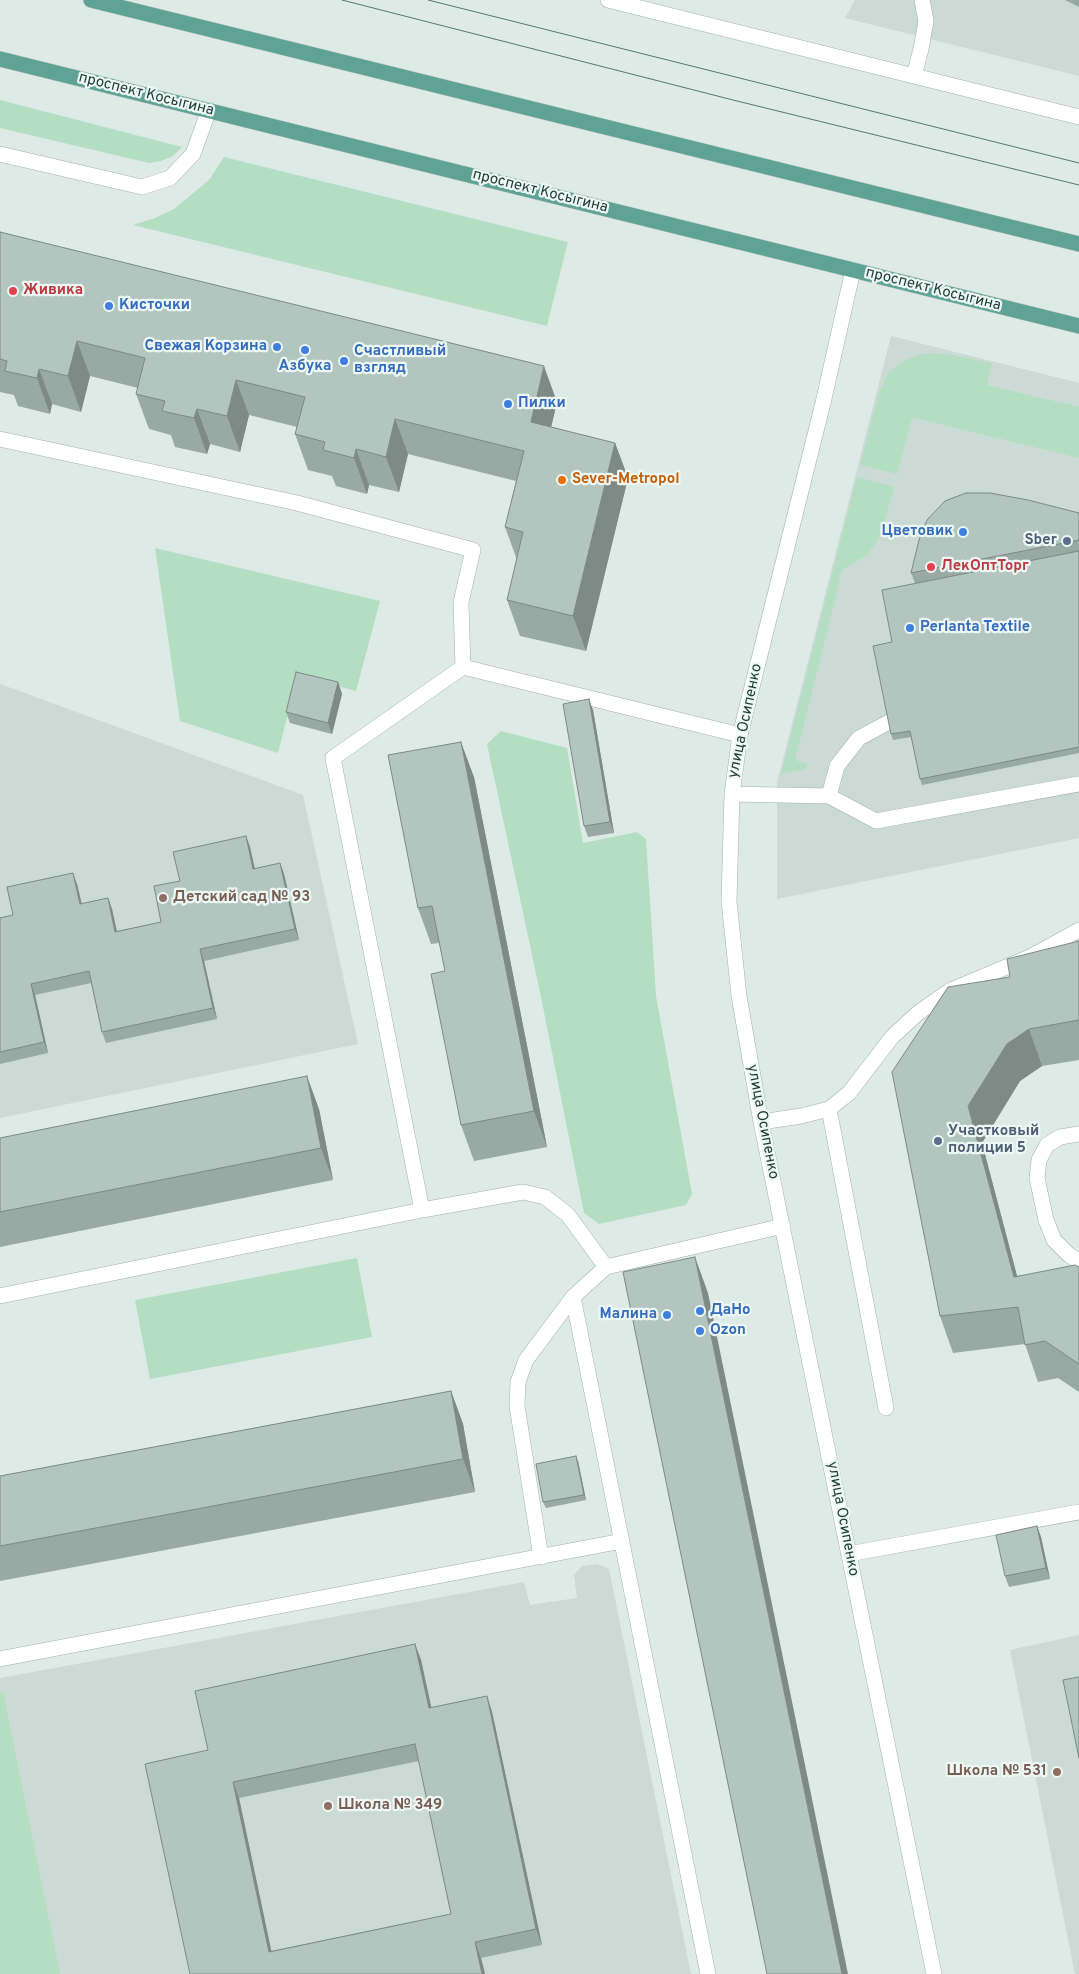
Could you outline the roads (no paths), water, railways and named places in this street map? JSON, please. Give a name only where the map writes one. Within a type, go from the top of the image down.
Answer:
[{"type":"main road","points":[[91,0],[1079,244]]},
{"type":"main road","name":"проспект Косыгина","points":[[0,59],[1079,326]]},
{"type":"street","points":[[608,0],[1079,118]]},
{"type":"street","points":[[914,76],[922,49],[926,21],[922,0]]},
{"type":"street","points":[[0,154],[142,187],[170,178],[193,154],[209,110]]},
{"type":"street","name":"улица Осипенко","points":[[853,270],[824,403],[740,735],[732,794],[729,901],[739,996],[762,1122],[934,1974]]},
{"type":"street","points":[[0,439],[296,503],[473,550],[461,602],[463,667]]},
{"type":"street","points":[[422,1210],[334,758],[463,667],[740,735]]},
{"type":"street","points":[[829,796],[837,766],[859,738],[889,722]]},
{"type":"street","points":[[732,794],[829,796],[876,821],[1079,784]]},
{"type":"street","points":[[762,1122],[801,1116],[829,1109],[849,1093],[892,1037],[918,1013],[949,991],[1030,957],[1079,930]]},
{"type":"street","points":[[829,1109],[886,1408]]},
{"type":"street","points":[[1079,1134],[1060,1137],[1047,1145],[1039,1160],[1037,1178],[1046,1220],[1054,1240],[1069,1255],[1079,1261]]},
{"type":"street","points":[[0,1296],[422,1210],[523,1192],[545,1197],[568,1215],[606,1267]]},
{"type":"street","points":[[541,1557],[517,1406],[518,1382],[526,1360],[573,1297],[606,1267],[783,1226]]},
{"type":"street","points":[[573,1297],[708,1974]]},
{"type":"street","points":[[849,1554],[1079,1512]]},
{"type":"street","points":[[0,1659],[622,1541]]},
{"type":"tram line","points":[[342,0],[733,100],[1079,185]]},
{"type":"tram line","points":[[428,0],[1079,163]]},
{"type":"place","name":"Живика","points":[[13,291]]},
{"type":"place","name":"Кисточки","points":[[109,306]]},
{"type":"place","name":"Свежая Корзина","points":[[277,347]]},
{"type":"place","name":"Азбука","points":[[305,350]]},
{"type":"place","name":"Счастливый взгляд","points":[[344,361]]},
{"type":"place","name":"Пилки","points":[[508,404]]},
{"type":"place","name":"Sever-Metropol","points":[[562,480]]},
{"type":"place","name":"Цветовик","points":[[963,532]]},
{"type":"place","name":"Sber","points":[[1067,541]]},
{"type":"place","name":"ЛекОптТорг","points":[[931,567]]},
{"type":"place","name":"Perlanta Textile","points":[[910,628]]},
{"type":"place","name":"Детский сад № 93","points":[[163,898]]},
{"type":"place","name":"Участковый полиции 5","points":[[938,1141]]},
{"type":"place","name":"ДаНо","points":[[700,1311]]},
{"type":"place","name":"Малина","points":[[667,1315]]},
{"type":"place","name":"Ozon","points":[[700,1331]]},
{"type":"place","name":"Школа № 531","points":[[1057,1772]]},
{"type":"place","name":"Школа № 349","points":[[328,1806]]}]
